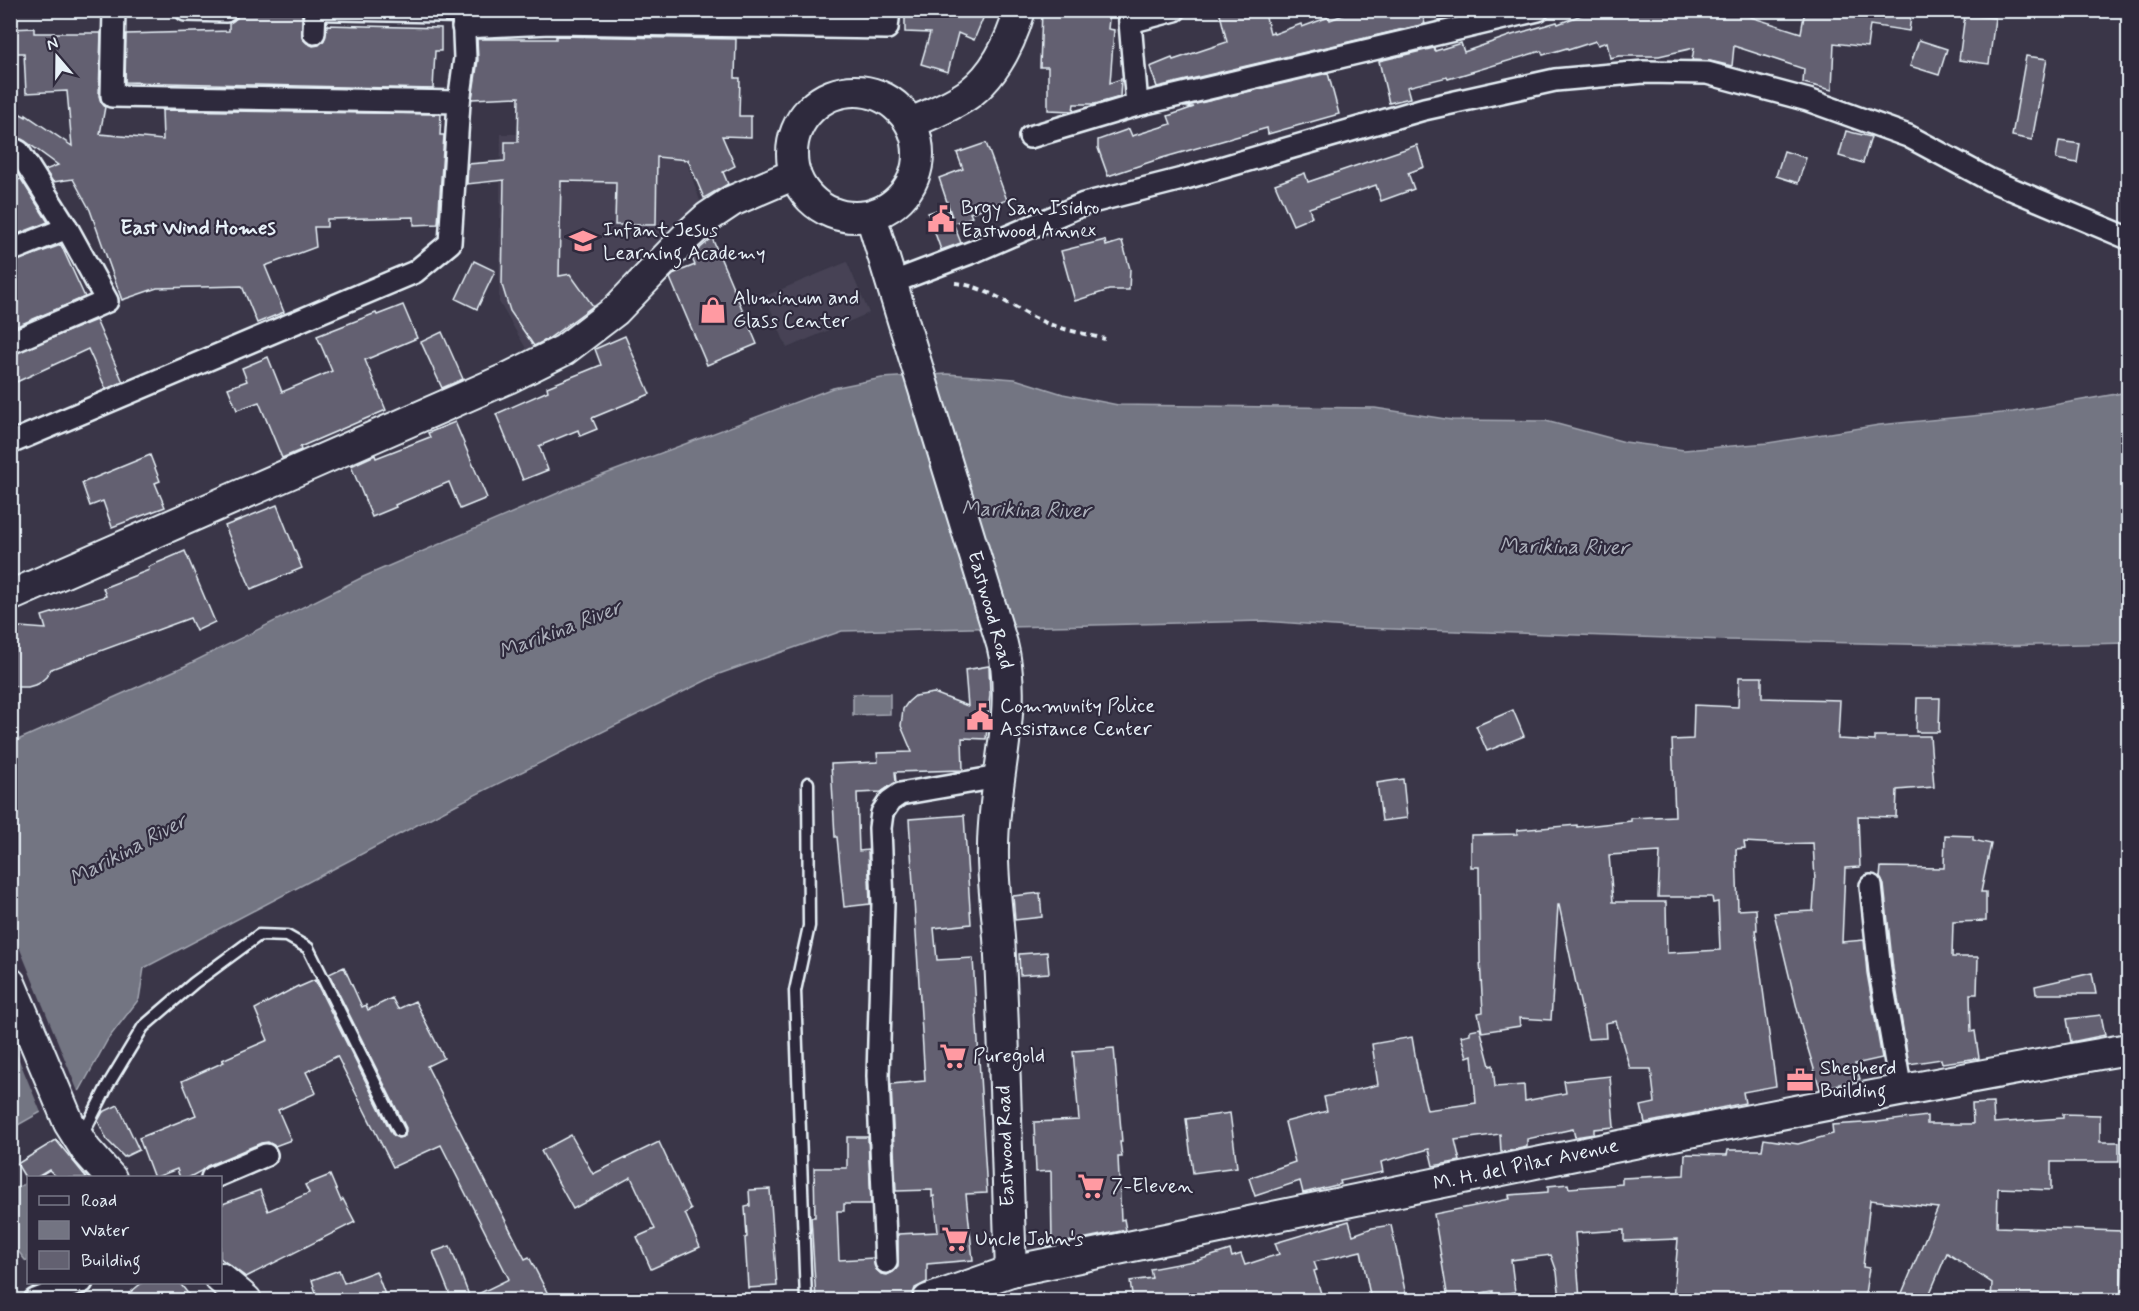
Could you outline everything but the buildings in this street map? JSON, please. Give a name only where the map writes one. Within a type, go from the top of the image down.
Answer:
[{"type":"street","points":[[114,10],[112,96],[459,102]]},
{"type":"street","points":[[186,10],[226,11]]},
{"type":"street","points":[[10,443],[415,272],[450,243],[459,102],[465,58],[463,18],[551,16],[887,28],[889,10]]},
{"type":"street","points":[[911,123],[969,94],[986,78],[1002,55],[1015,29],[1020,10]]},
{"type":"street","points":[[1137,105],[1130,16],[1175,10]]},
{"type":"street","points":[[1030,137],[1137,105],[1538,10]]},
{"type":"street","points":[[891,283],[975,251],[1084,204],[1186,178],[1424,109],[1555,80],[1644,72],[1707,73],[1808,99],[1908,136],[1990,180],[2128,238]]},
{"type":"street","points":[[849,91],[866,92],[895,105],[911,123],[918,149],[917,167],[911,183],[901,198],[887,209],[871,216],[855,218],[839,216],[812,201],[801,188],[795,174],[792,150],[798,127],[819,102],[849,91]]},
{"type":"street","points":[[10,343],[107,301],[68,228],[13,152]]},
{"type":"street","points":[[10,596],[508,378],[564,350],[615,311],[708,217],[739,198],[795,174]]},
{"type":"street","name":"Eastwood Road","points":[[871,216],[1002,644],[1009,677],[1010,693],[993,816],[993,849],[994,891],[1000,953],[1011,1271]]},
{"type":"street","points":[[10,251],[68,228]]},
{"type":"street","points":[[886,1262],[878,1076],[883,903],[880,828],[882,813],[890,801],[900,794],[998,777]]},
{"type":"street","points":[[1871,886],[1880,971],[1901,1091]]},
{"type":"street","points":[[10,982],[74,1132],[109,1176]]},
{"type":"street","name":"M. H. del Pilar Avenue","points":[[930,1300],[1011,1271],[1672,1135],[2128,1049]]},
{"type":"street","points":[[217,1176],[266,1155]]},
{"type":"street","points":[[222,1280],[246,1300]]},
{"type":"street","points":[[37,1300],[77,1284]]},
{"type":"lane","points":[[315,19],[463,18]]},
{"type":"lane","points":[[806,1300],[795,991],[809,926],[808,783]]},
{"type":"lane","points":[[74,1132],[108,1085],[143,1027],[194,982],[259,935],[287,936],[308,948],[399,1131]]},
{"type":"path","points":[[946,285],[957,283],[975,288],[1005,300],[1038,319],[1068,330],[1105,339]]},
{"type":"shaded area","name":"Infant Jesus Learning Academy","points":[[677,133],[700,201],[631,281],[531,357],[499,302],[501,134]]},
{"type":"shaded area","points":[[847,262],[869,313],[787,348],[765,296]]},
{"type":"water","name":"Marikina River","points":[[947,374],[1015,379],[1063,394],[1118,405],[1375,408],[1452,420],[1546,421],[1625,442],[1684,450],[1768,443],[1879,425],[2013,412],[2128,392],[2128,643],[1990,646],[1727,640],[1362,628],[1263,621],[842,631],[719,674],[457,804],[144,968],[139,999],[108,1039],[80,1090],[11,1129],[11,743],[185,666],[363,577],[579,484],[833,388],[882,378]]},
{"type":"water","points":[[853,694],[890,694],[890,714],[853,715]]},
{"type":"water","points":[[27,1185],[27,1261],[11,1242],[11,1190]]},
{"type":"pier","points":[[11,927],[79,1094],[42,1115],[10,1038]]},
{"type":"place","name":"Brgy San Isidro Eastwood Annex","points":[[941,219]]},
{"type":"place","name":"Infant Jesus Learning Academy","points":[[583,241]]},
{"type":"place","name":"Aluminum and Glass Center","points":[[713,310]]},
{"type":"place","name":"Community Police Assistance Center","points":[[980,717]]},
{"type":"place","name":"Puregold","points":[[953,1056]]},
{"type":"place","name":"Shepherd Building","points":[[1800,1080]]},
{"type":"place","name":"7-Eleven","points":[[1091,1186]]},
{"type":"place","name":"Uncle John's","points":[[955,1239]]},
{"type":"district","name":"East Wind Homes","points":[[198,228]]}]
